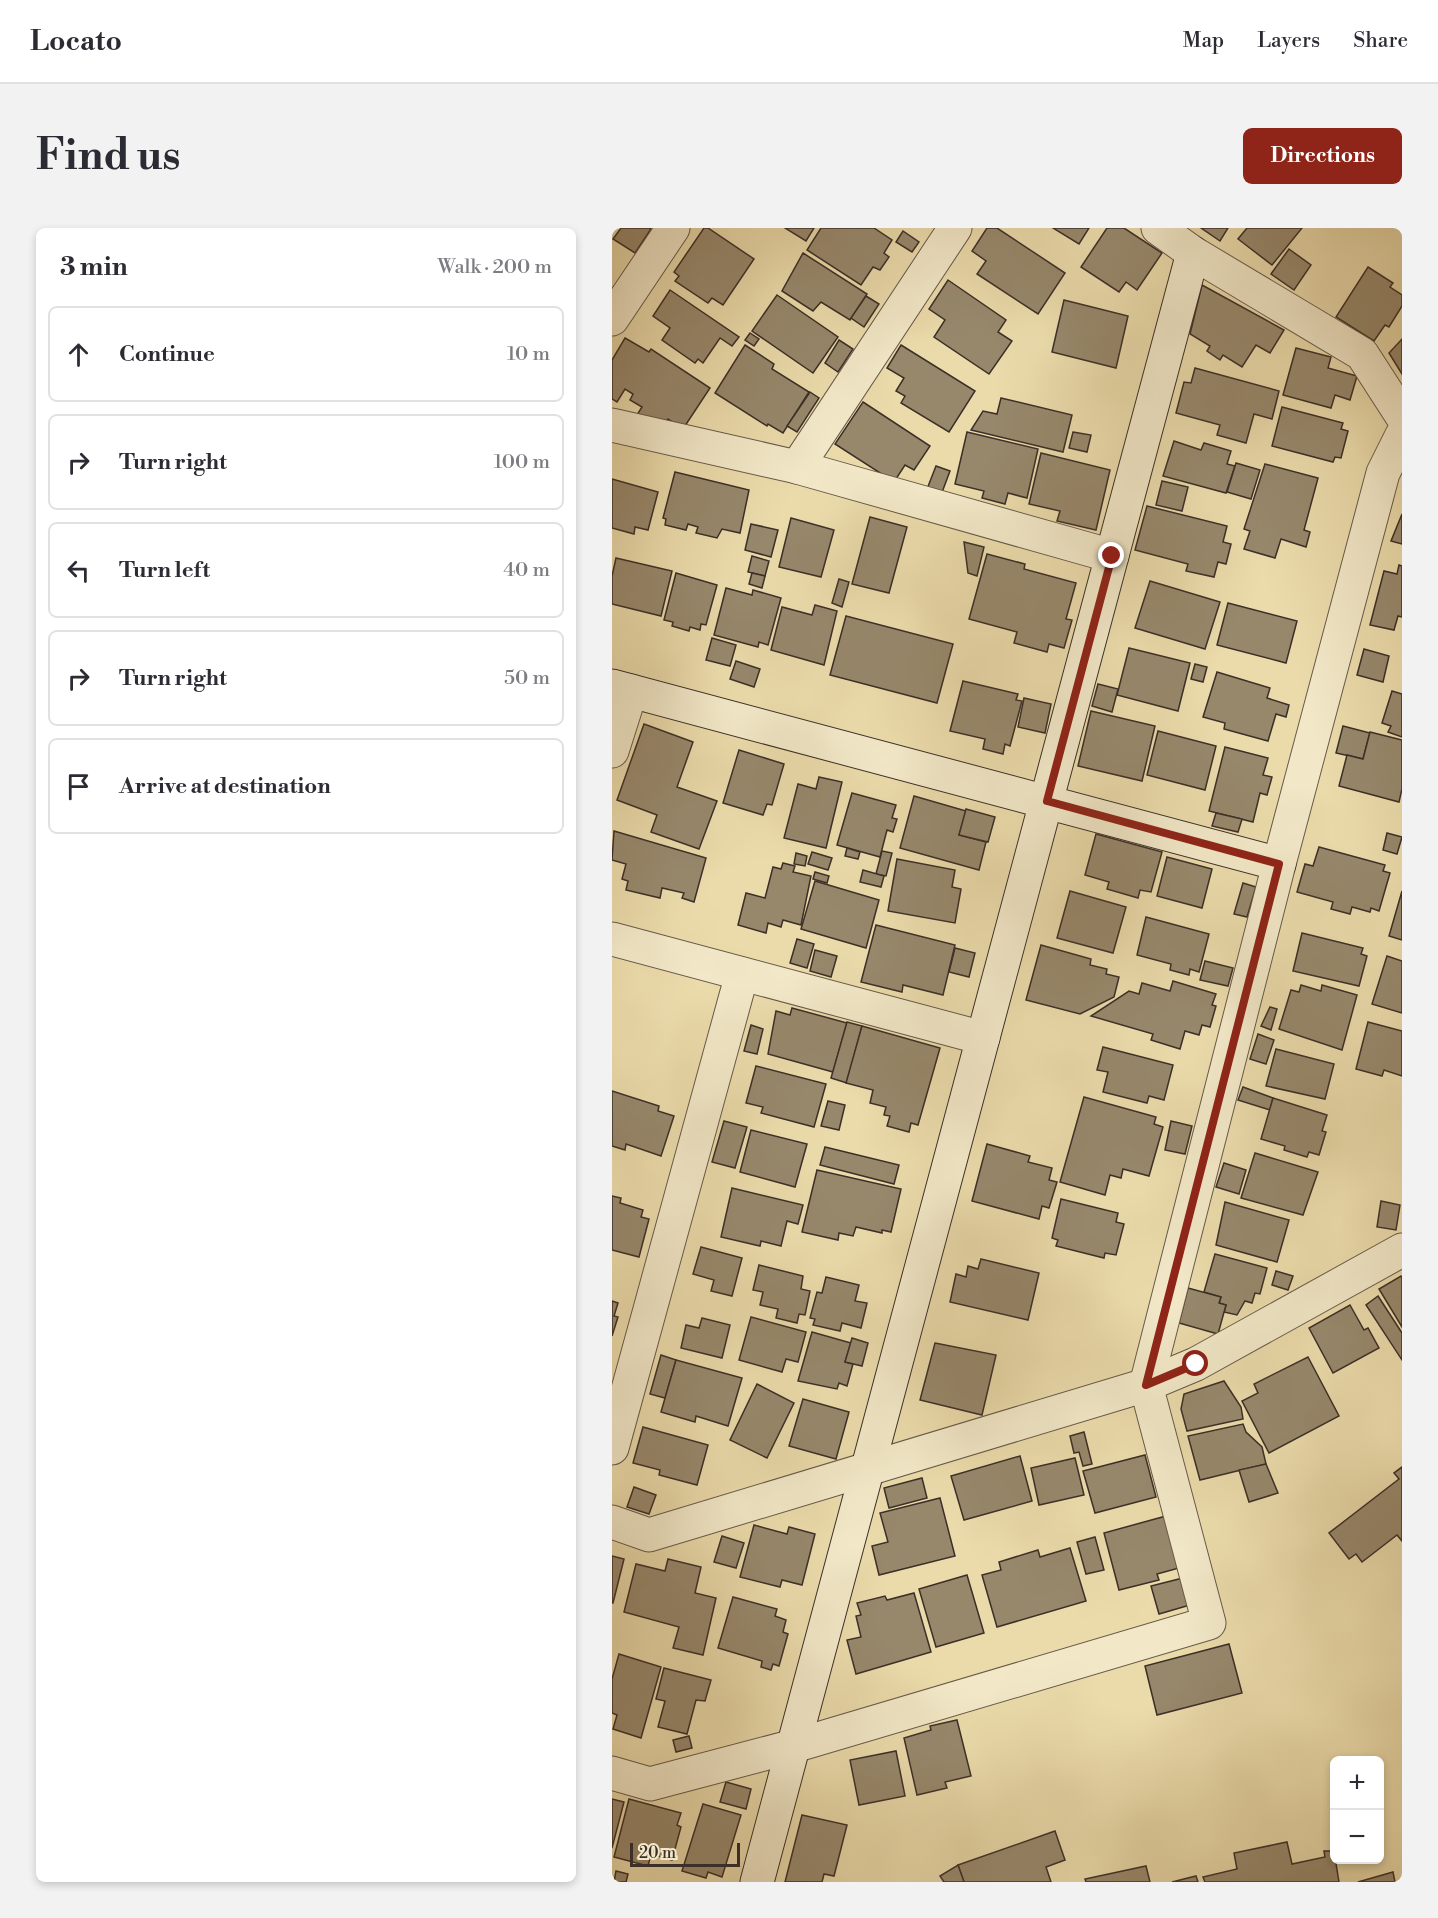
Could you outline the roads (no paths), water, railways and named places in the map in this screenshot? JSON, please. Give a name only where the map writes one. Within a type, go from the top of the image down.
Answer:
[{"type":"street","points":[[612,319],[673,228]]},
{"type":"street","points":[[797,467],[955,228]]},
{"type":"street","points":[[1158,228],[1193,253],[1362,354],[1402,416]]},
{"type":"street","points":[[757,1882],[1193,253]]},
{"type":"street","points":[[612,425],[797,467],[1112,556]]},
{"type":"street","points":[[612,1773],[650,1784],[794,1746],[1209,1623],[1146,1385],[1279,864],[1383,473],[1402,435]]},
{"type":"street","points":[[612,751],[621,689],[1279,864]]},
{"type":"street","points":[[612,939],[983,1038]]},
{"type":"street","points":[[612,1448],[742,974]]},
{"type":"street","points":[[612,1522],[649,1535],[1146,1385],[1196,1364],[1402,1250]]}]
